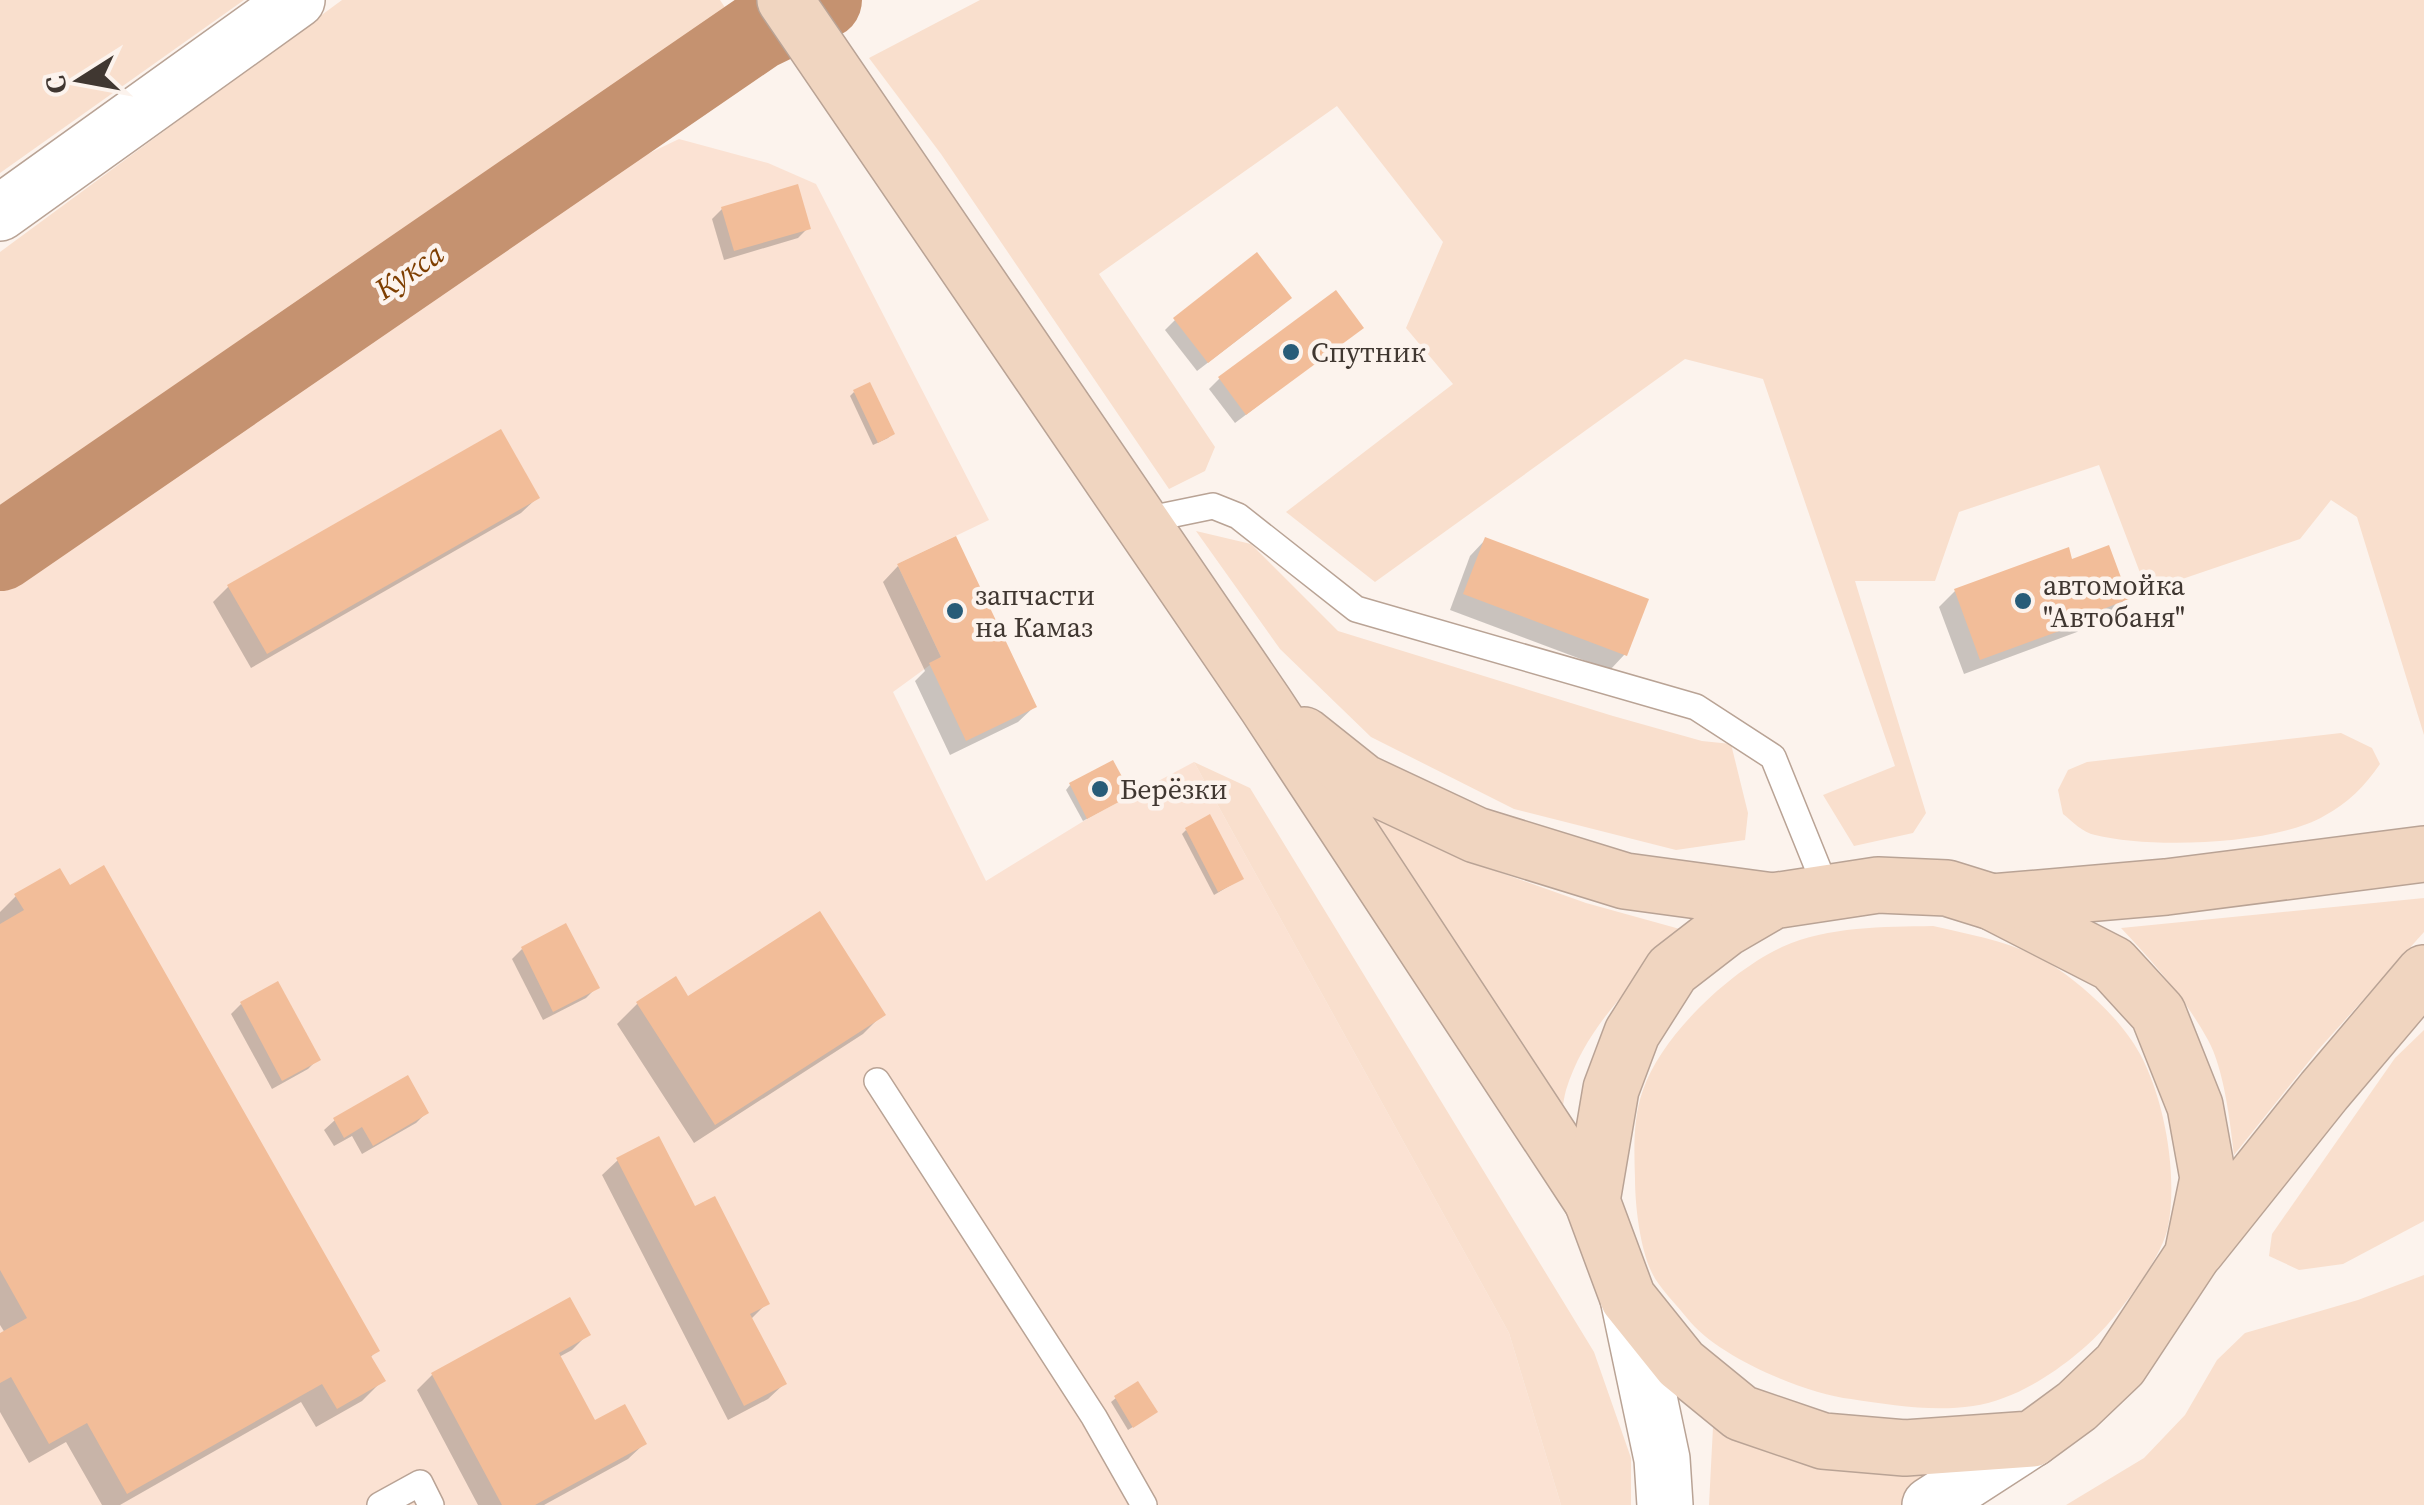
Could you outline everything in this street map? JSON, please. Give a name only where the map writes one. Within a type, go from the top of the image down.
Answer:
[{"type":"main road","points":[[786,0],[1266,705],[1592,1201],[1628,1298],[1681,1364],[1741,1413],[1823,1441],[1905,1448],[2032,1439],[2077,1406],[2120,1365],[2192,1256],[2424,973]]},
{"type":"main road","points":[[1266,705],[1363,782],[1476,836],[1625,881],[1772,901],[1878,884],[1946,888],[1992,902],[2113,964],[2158,1012],[2195,1106],[2208,1178],[2192,1256]]},
{"type":"main road","points":[[1992,902],[2166,886],[2424,854]]},
{"type":"main road","points":[[1592,1201],[1610,1089],[1632,1032],[1672,970],[1725,928],[1772,901]]},
{"type":"street","points":[[0,213],[297,0]]},
{"type":"street","points":[[1628,1298],[1662,1459],[1665,1505]]},
{"type":"street","points":[[1930,1505],[2032,1439]]},
{"type":"lane","points":[[1140,522],[1213,506],[1238,516],[1356,609],[1696,707],[1773,757],[1828,893]]},
{"type":"lane","points":[[877,1081],[1094,1417],[1144,1505]]},
{"type":"lane","points":[[380,1505],[420,1483],[431,1505]]},
{"type":"shaded area","points":[[0,0],[244,0],[0,173]]},
{"type":"shaded area","points":[[342,0],[720,0],[734,21],[650,91],[0,515],[0,252]]},
{"type":"shaded area","points":[[980,0],[2424,0],[2424,735],[2357,517],[2331,500],[2300,539],[2147,591],[2099,465],[1959,512],[1935,581],[1855,581],[1926,813],[1913,833],[1854,846],[1823,795],[1895,766],[1763,379],[1685,359],[1375,582],[1286,512],[1453,384],[1406,328],[1443,242],[1337,106],[1099,274],[1215,447],[1205,471],[1169,489],[941,154],[869,58]]},
{"type":"shaded area","points":[[679,139],[768,163],[816,184],[989,520],[897,564],[941,657],[893,692],[986,881],[1087,819],[1194,762],[1509,1333],[1561,1505],[0,1505],[0,567],[100,497],[633,161]]},
{"type":"shaded area","points":[[1196,531],[1251,544],[1338,631],[1613,716],[1702,741],[1731,744],[1748,813],[1745,840],[1676,850],[1514,809],[1371,737],[1280,649]]},
{"type":"shaded area","points":[[2341,733],[2372,748],[2380,764],[2348,800],[2302,826],[2212,842],[2147,842],[2091,834],[2063,814],[2058,790],[2068,770],[2087,762]]},
{"type":"shaded area","points":[[1194,762],[1250,788],[1594,1352],[1631,1458],[1631,1505],[1561,1505],[1509,1333]]},
{"type":"shaded area","points":[[1342,799],[1476,864],[1586,903],[1687,931],[1616,1003],[1587,1044],[1566,1090],[1561,1136]]},
{"type":"shaded area","points":[[2424,898],[2424,932],[2318,1050],[2234,1155],[2214,1052],[2168,981],[2121,928]]},
{"type":"shaded area","points":[[1933,926],[1992,940],[2036,956],[2074,981],[2112,1015],[2140,1054],[2156,1093],[2167,1139],[2171,1185],[2168,1227],[2160,1250],[2101,1332],[2051,1374],[2012,1395],[1973,1406],[1943,1408],[1881,1403],[1810,1389],[1740,1359],[1701,1332],[1659,1285],[1648,1263],[1637,1214],[1634,1156],[1637,1111],[1652,1069],[1682,1027],[1720,988],[1762,958],[1800,940],[1856,929]]},
{"type":"shaded area","points":[[2424,1030],[2424,1221],[2343,1264],[2299,1270],[2269,1256],[2272,1234],[2395,1058]]},
{"type":"shaded area","points":[[2424,1275],[2424,1505],[2066,1505],[2144,1458],[2185,1415],[2217,1360],[2245,1333],[2358,1300]]},
{"type":"shaded area","points":[[1713,1427],[1784,1447],[1961,1476],[1916,1505],[1709,1505]]},
{"type":"building","points":[[798,184],[811,229],[734,251],[721,207]]},
{"type":"building","points":[[1257,252],[1292,298],[1208,363],[1173,318]]},
{"type":"building","name":"Спутник","points":[[1336,290],[1364,328],[1246,415],[1218,377]]},
{"type":"building","points":[[870,382],[895,434],[878,443],[853,390]]},
{"type":"building","points":[[501,429],[540,498],[267,654],[227,585]]},
{"type":"building","name":"запчасти на Камаз","points":[[956,536],[1037,707],[966,741],[929,663],[941,657],[897,564]]},
{"type":"building","points":[[1485,537],[1649,599],[1627,656],[1463,594]]},
{"type":"building","name":"автомойка \"Автобаня\"","points":[[2109,545],[2129,599],[2093,613],[2095,618],[1980,660],[1954,589],[2069,547],[2072,559]]},
{"type":"building","name":"Берёзки","points":[[1113,760],[1132,795],[1087,819],[1069,783]]},
{"type":"building","points":[[1210,814],[1244,879],[1218,892],[1185,828]]},
{"type":"building","points":[[104,865],[380,1351],[371,1356],[386,1381],[337,1409],[322,1384],[127,1494],[87,1423],[49,1444],[11,1377],[0,1383],[0,1333],[27,1318],[0,1270],[0,924],[24,910],[14,894],[60,868],[70,885]]},
{"type":"building","points":[[820,911],[886,1015],[715,1125],[636,1002],[676,976],[688,996]]},
{"type":"building","points":[[566,923],[600,988],[553,1012],[521,947]]},
{"type":"building","points":[[278,981],[321,1060],[282,1081],[240,1002]]},
{"type":"building","points":[[408,1075],[429,1113],[373,1146],[362,1127],[344,1138],[333,1118]]},
{"type":"building","points":[[659,1136],[695,1206],[715,1196],[770,1304],[750,1314],[787,1384],[744,1406],[616,1158]]},
{"type":"building","points":[[570,1297],[591,1335],[559,1353],[595,1420],[625,1404],[647,1444],[535,1505],[502,1505],[431,1373]]},
{"type":"building","points":[[1138,1381],[1158,1412],[1133,1428],[1114,1396]]},
{"type":"waterway","name":"Кукса","points":[[0,552],[757,32],[823,0]]},
{"type":"place","name":"Спутник","points":[[1291,352]]},
{"type":"place","name":"автомойка \"Автобаня\"","points":[[2023,601]]},
{"type":"place","name":"запчасти на Камаз","points":[[955,611]]},
{"type":"place","name":"Берёзки","points":[[1100,789]]}]
